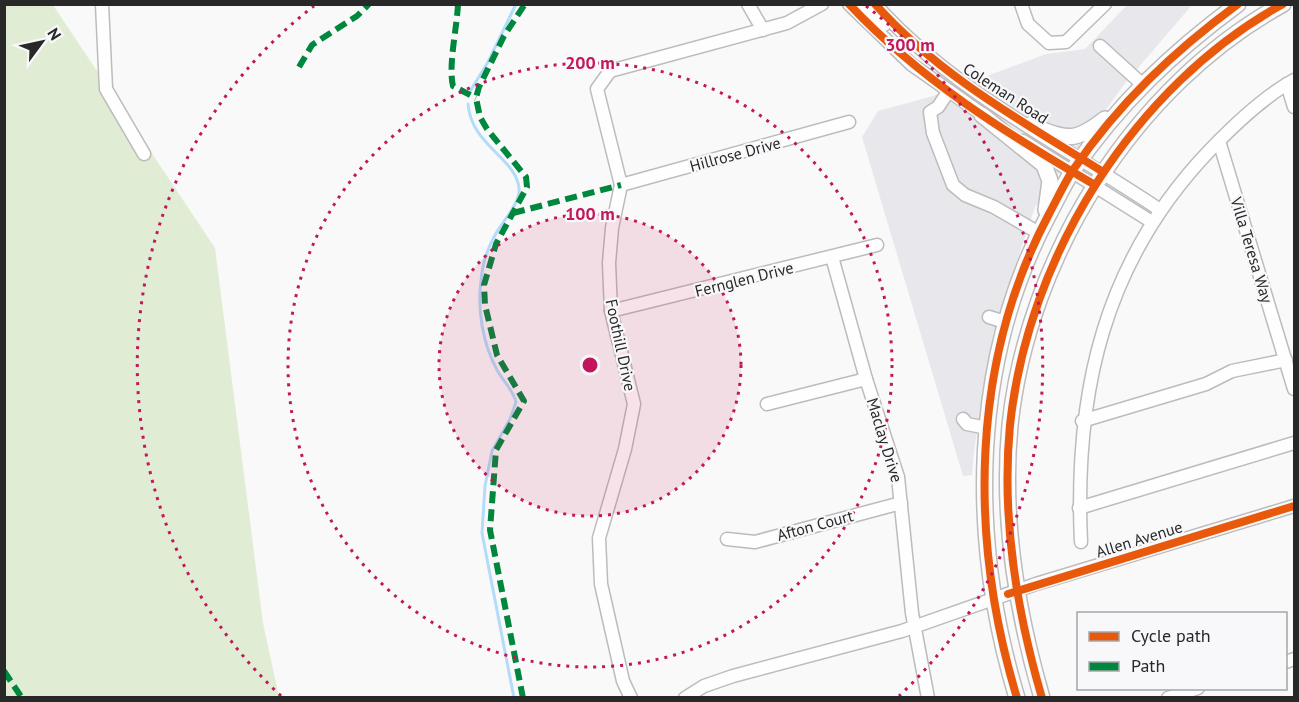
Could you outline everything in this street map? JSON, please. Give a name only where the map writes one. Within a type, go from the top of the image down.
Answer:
[{"type":"main road","points":[[1017,698],[993,600],[984,465],[987,428],[1005,322],[1018,277],[1072,172],[1130,98],[1186,43],[1238,4]]},
{"type":"main road","points":[[1042,698],[1015,592],[1008,484],[1010,425],[1024,352],[1061,248],[1099,179],[1150,110],[1203,59],[1259,18],[1284,4]]},
{"type":"main road","points":[[1029,125],[1062,137],[1076,138],[1089,131],[1130,98]]},
{"type":"main road","points":[[982,115],[1034,156],[1048,173],[1050,190],[1041,230]]},
{"type":"street","points":[[102,4],[106,90],[144,154]]},
{"type":"street","points":[[748,4],[763,30]]},
{"type":"street","name":"Foothill Drive","points":[[631,698],[623,681],[601,584],[599,538],[625,449],[634,404],[611,311],[609,262],[612,228],[621,185],[597,89],[610,71],[787,23],[822,4]]},
{"type":"street","name":"Coleman Road","points":[[849,4],[903,58],[982,115],[1072,172],[1099,179],[1160,210]]},
{"type":"street","points":[[862,4],[894,34],[922,51]]},
{"type":"street","name":"Coleman Road","points":[[875,4],[922,51],[969,87],[1082,159],[1099,179],[1152,222]]},
{"type":"street","points":[[1021,4],[1028,24],[1049,43],[1066,42],[1105,4]]},
{"type":"street","points":[[1100,46],[1142,84]]},
{"type":"street","points":[[1081,542],[1079,508],[1082,421],[1096,348],[1111,304],[1128,265],[1152,222],[1186,175],[1248,113],[1291,82],[1294,107]]},
{"type":"street","points":[[948,92],[938,107],[930,112],[933,133],[954,185],[965,195],[1041,230]]},
{"type":"street","name":"Hillrose Drive","points":[[621,185],[849,122]]},
{"type":"street","name":"Villa Teresa Way","points":[[1219,141],[1294,389]]},
{"type":"street","name":"Fernglen Drive","points":[[611,311],[877,245]]},
{"type":"street","name":"Maclay Drive","points":[[832,257],[866,380],[898,477],[905,565],[928,698]]},
{"type":"street","points":[[989,317],[1005,322]]},
{"type":"street","points":[[1082,421],[1206,384],[1232,371],[1286,360]]},
{"type":"street","points":[[767,404],[866,380]]},
{"type":"street","points":[[963,419],[967,424],[987,428]]},
{"type":"street","points":[[1079,508],[1294,443]]},
{"type":"street","name":"Afton Court","points":[[727,539],[755,542],[901,503]]},
{"type":"street","name":"Allen Avenue","points":[[685,698],[704,686],[733,676],[914,627],[1015,592],[1294,506]]},
{"type":"street","points":[[1168,698],[1192,690]]},
{"type":"shaded area","points":[[1127,5],[1192,5],[1126,82],[1035,207],[993,334],[972,475],[963,476],[862,137],[878,111],[933,96],[1046,54],[1085,49]]},
{"type":"green space","points":[[4,5],[53,5],[215,248],[263,623],[279,697],[5,697]]},
{"type":"waterway","points":[[469,93],[488,62],[516,4]]},
{"type":"waterway","points":[[468,104],[477,130],[510,168],[519,188],[514,206],[491,242],[484,264],[480,292],[482,327],[488,349],[497,370],[516,402],[510,419],[492,451],[485,486],[482,533],[514,698]]},
{"type":"marked path","points":[[299,67],[312,45],[357,16],[369,4]]},
{"type":"marked path","points":[[458,4],[452,58],[453,86],[476,98]]},
{"type":"marked path","points":[[523,698],[490,530],[496,450],[524,401],[497,355],[485,305],[484,285],[496,244],[527,187],[526,177],[480,117],[476,98],[504,36],[525,4]]},
{"type":"marked path","points":[[513,213],[621,185]]},
{"type":"marked path","points":[[4,671],[22,698]]},
{"type":"cycle path","points":[[849,4],[905,57],[965,104],[1029,146],[1095,185]]},
{"type":"cycle path","points":[[875,4],[900,30],[954,75],[1012,116],[1103,172]]},
{"type":"cycle path","points":[[1017,698],[1001,638],[991,576],[985,514],[985,452],[992,390],[1004,330],[1023,271],[1049,214],[1073,170],[1109,123],[1148,80],[1191,41],[1238,4]]},
{"type":"cycle path","points":[[1042,698],[1018,597],[1009,529],[1008,494],[1010,425],[1021,362],[1039,299],[1065,239],[1097,182],[1136,129],[1180,81],[1229,39],[1283,4]]},
{"type":"cycle path","points":[[1008,594],[1294,506]]}]
